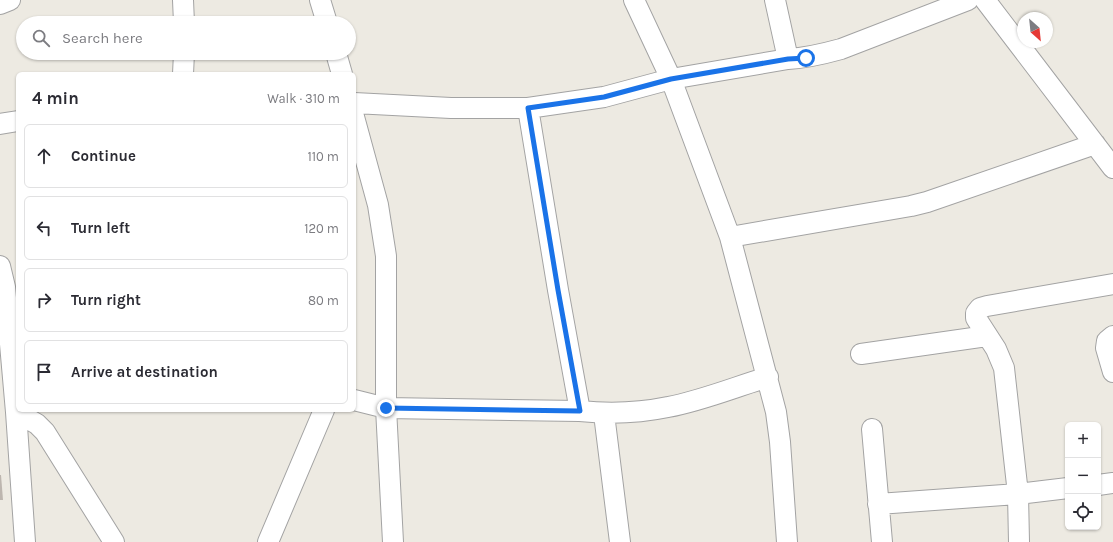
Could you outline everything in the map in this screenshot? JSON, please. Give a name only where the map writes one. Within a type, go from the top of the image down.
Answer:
[{"type":"street","points":[[0,4],[10,0]]},
{"type":"street","points":[[183,0],[184,16]]},
{"type":"street","points":[[320,0],[325,16]]},
{"type":"street","points":[[634,0],[671,79],[730,237],[776,412],[780,442],[787,542]]},
{"type":"street","points":[[775,0],[788,59]]},
{"type":"street","points":[[356,103],[451,108],[528,108],[604,97],[671,79],[788,59],[806,58],[841,49],[968,0]]},
{"type":"street","points":[[985,0],[1113,168]]},
{"type":"street","points":[[183,72],[184,60]]},
{"type":"street","points":[[338,60],[341,72]]},
{"type":"street","points":[[528,108],[559,298],[580,411]]},
{"type":"street","points":[[0,124],[16,121]]},
{"type":"street","points":[[356,124],[378,205],[386,256],[386,408],[392,542]]},
{"type":"street","points":[[730,237],[922,203],[1095,144]]},
{"type":"street","points":[[0,266],[11,392],[16,412],[25,542]]},
{"type":"street","points":[[1019,542],[1018,494],[1004,368],[996,349],[976,318],[976,313],[980,308],[1113,284]]},
{"type":"street","points":[[861,354],[987,336]]},
{"type":"street","points":[[1113,336],[1107,341],[1106,348],[1113,372]]},
{"type":"street","points":[[356,400],[386,408],[580,411],[604,414],[669,407],[768,377]]},
{"type":"street","points":[[16,412],[37,424],[45,432],[114,542]]},
{"type":"street","points":[[268,542],[323,412]]},
{"type":"street","points":[[604,414],[620,542]]},
{"type":"street","points":[[872,430],[882,542]]},
{"type":"street","points":[[1101,485],[1113,484]]},
{"type":"street","points":[[878,504],[1018,494],[1065,488]]},
{"type":"building","points":[[1,475],[3,500],[0,500]]},
{"type":"route","points":[[386,408],[580,411],[558,290],[528,108],[604,97],[671,79],[788,59],[806,58]]}]
